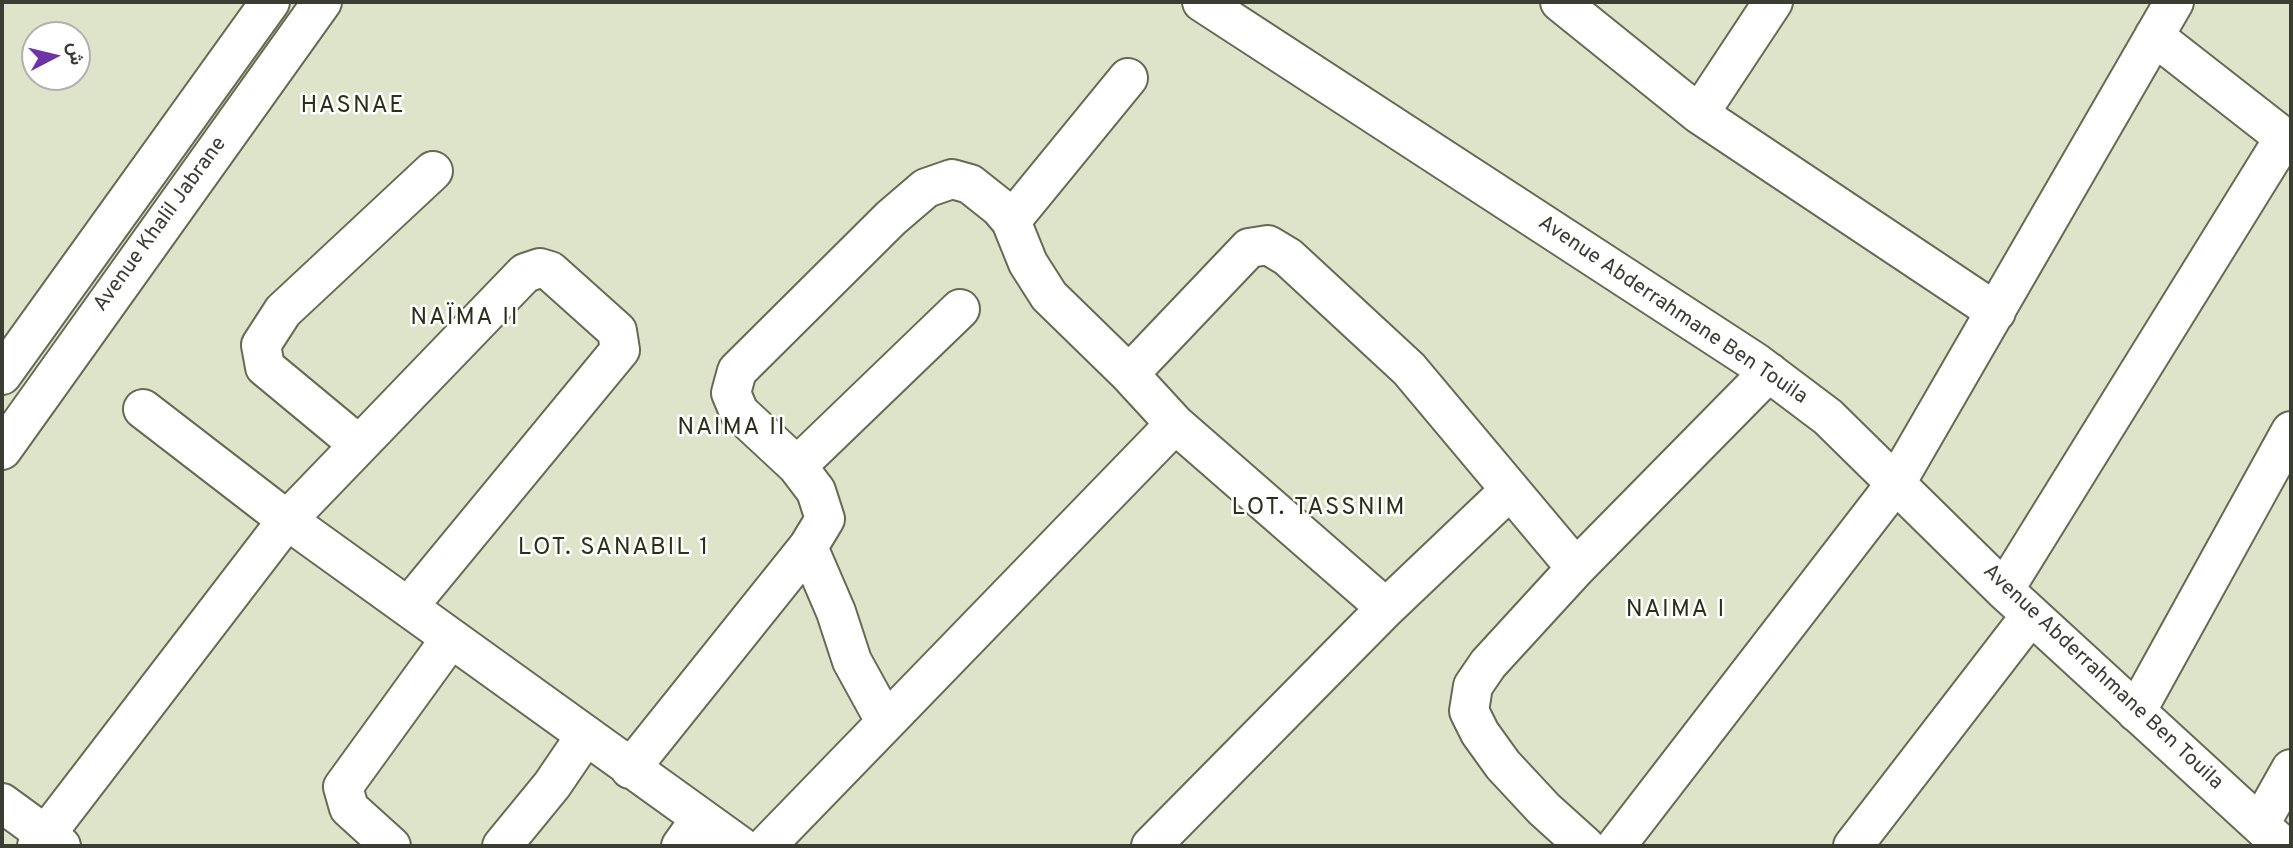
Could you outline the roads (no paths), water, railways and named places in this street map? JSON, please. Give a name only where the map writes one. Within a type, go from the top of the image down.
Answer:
[{"type":"street","name":"Avenue Khalil Jabrane","points":[[2,375],[270,2]]},
{"type":"street","name":"Avenue Khalil Jabrane","points":[[2,450],[322,2]]},
{"type":"street","name":"Avenue Abderrahmane Ben Touila","points":[[1202,2],[1769,372],[1828,417],[2018,602],[2271,835]]},
{"type":"street","points":[[1699,114],[1773,2]]},
{"type":"street","points":[[1616,846],[1896,483],[2174,2]]},
{"type":"street","points":[[1566,4],[1699,114],[1996,312]]},
{"type":"street","points":[[1853,846],[2018,602],[2288,141],[2154,36]]},
{"type":"street","points":[[1011,221],[1128,78]]},
{"type":"street","points":[[359,446],[265,367],[261,345],[283,311],[433,171]]},
{"type":"street","points":[[630,769],[808,547],[825,519],[816,491],[797,466],[739,412],[732,393],[737,372],[891,218],[926,188],[951,179],[970,184],[987,195],[1011,221],[1028,263],[1049,296],[1129,374],[1175,424],[1386,608]]},
{"type":"street","points":[[1129,374],[1249,248],[1268,245],[1288,257],[1409,369],[1576,568]]},
{"type":"street","points":[[2,803],[48,843],[287,520],[525,273],[540,268],[550,271],[617,331],[620,350],[408,607]]},
{"type":"street","points":[[797,466],[960,309]]},
{"type":"street","points":[[1585,846],[1544,809],[1503,765],[1479,733],[1469,711],[1473,686],[1488,664],[1576,568],[1769,372]]},
{"type":"street","points":[[143,409],[287,520],[586,735],[630,769],[691,832],[740,846]]},
{"type":"street","points":[[766,846],[1175,424]]},
{"type":"street","points":[[2136,712],[2291,431]]},
{"type":"street","points":[[1151,846],[1386,608],[1510,490]]},
{"type":"street","points":[[808,547],[836,612],[852,661],[886,722]]},
{"type":"street","points":[[391,846],[349,808],[343,787],[451,638]]},
{"type":"street","points":[[502,846],[552,785],[586,735]]},
{"type":"street","points":[[2271,835],[2291,769]]},
{"type":"district","name":"HASNAE","points":[[353,107]]},
{"type":"district","name":"NAÏMA II","points":[[465,319]]},
{"type":"district","name":"NAIMA II","points":[[732,429]]},
{"type":"district","name":"LOT. TASSNIM","points":[[1319,509]]},
{"type":"district","name":"LOT. SANABIL 1","points":[[614,549]]},
{"type":"district","name":"NAIMA I","points":[[1676,611]]}]
